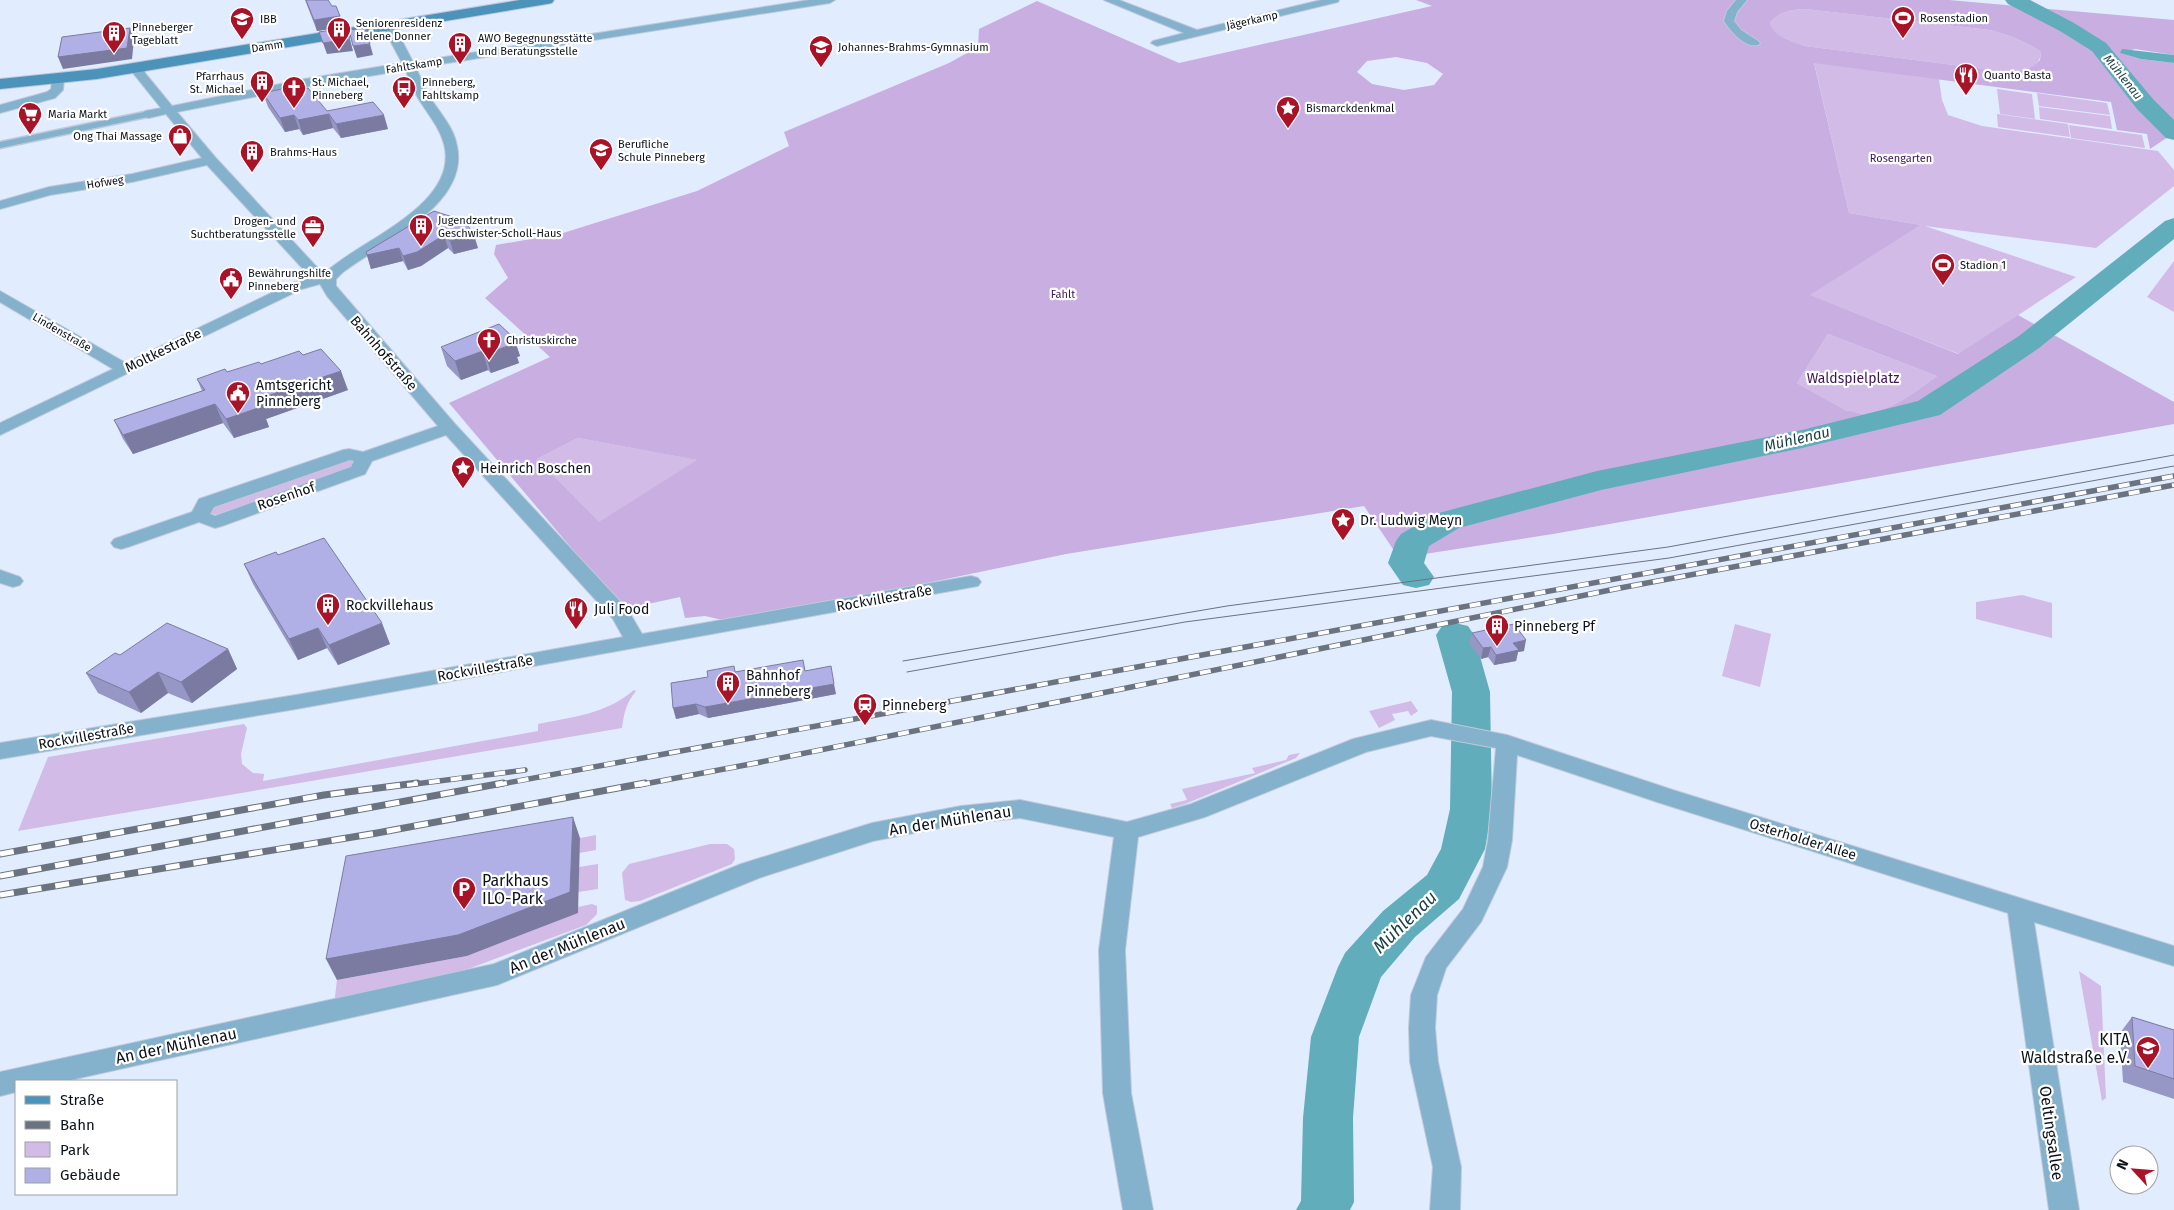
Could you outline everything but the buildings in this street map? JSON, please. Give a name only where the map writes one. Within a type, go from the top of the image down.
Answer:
[{"type":"main road","name":"Damm","points":[[0,84],[58,79],[140,67],[389,28],[547,0]]},
{"type":"street","name":"Fahltskamp","points":[[0,146],[293,85],[830,0]]},
{"type":"street","points":[[1109,0],[1197,34]]},
{"type":"street","name":"Jägerkamp","points":[[1283,0],[1307,7]]},
{"type":"street","name":"Jägerkamp","points":[[1158,43],[1334,0]]},
{"type":"street","points":[[1742,0],[1732,11],[1729,21],[1737,32],[1754,43]]},
{"type":"street","points":[[140,67],[139,73],[210,160],[315,273],[329,277],[338,269],[399,230],[419,214],[437,197],[448,178],[452,164],[452,147],[446,131],[426,101],[389,28]]},
{"type":"street","points":[[0,109],[51,94],[57,90],[58,79]]},
{"type":"street","name":"Hofweg","points":[[0,205],[49,191],[132,178],[210,160]]},
{"type":"street","name":"Moltkestraße","points":[[0,430],[297,286],[329,277]]},
{"type":"street","name":"Bahnhofstraße","points":[[329,277],[327,282],[333,293],[449,428],[620,615],[632,633],[635,642]]},
{"type":"street","name":"Lindenstraße","points":[[0,296],[125,368]]},
{"type":"street","name":"Rosenhof","points":[[121,543],[200,516],[215,522],[359,470],[364,458],[449,428]]},
{"type":"street","name":"Rockvillestraße","points":[[0,751],[305,700],[970,582]]},
{"type":"street","name":"Osterholder Allee","points":[[1431,728],[1466,733],[1503,742],[1682,802],[2174,956]]},
{"type":"street","name":"An der Mühlenau","points":[[18,1080],[497,974],[750,871],[872,832],[961,814],[1020,809],[1127,831],[1197,811],[1361,744],[1431,728]]},
{"type":"street","points":[[1445,1210],[1447,1176],[1444,1148],[1424,1062],[1422,1028],[1424,994],[1435,964],[1472,915],[1495,867],[1500,840],[1503,742]]},
{"type":"street","points":[[1127,831],[1112,950],[1116,1093],[1138,1210]]},
{"type":"street","name":"Oeltingsallee","points":[[2019,907],[2064,1210]]},
{"type":"street","name":"An der Mühlenau","points":[[0,1084],[15,1081]]},
{"type":"green space","name":"Fahlt","points":[[1416,0],[1949,0],[2174,20],[2174,55],[2135,49],[2121,53],[2141,59],[2174,63],[2174,133],[2150,149],[2147,134],[2117,130],[2111,102],[1814,63],[1849,213],[1921,225],[1810,295],[1958,354],[2018,315],[2174,402],[2174,424],[1553,534],[1399,558],[1364,506],[1066,554],[736,623],[705,616],[685,618],[680,597],[622,608],[449,403],[550,357],[485,298],[508,278],[494,254],[496,245],[560,234],[697,191],[789,146],[784,132],[949,63],[978,47],[979,29],[1037,1],[1179,63],[1432,6]],"holes":[[[1805,9],[1990,30],[2017,39],[2035,48],[2041,52],[2040,60],[2027,69],[2001,71],[1805,46],[1789,41],[1772,28],[1770,23],[1777,16],[1790,11]],[[1396,57],[1427,63],[1443,74],[1434,85],[1404,90],[1372,84],[1357,72],[1367,61]],[[1828,334],[1937,376],[1895,404],[1876,412],[1864,414],[1847,411],[1797,383]],[[578,438],[697,460],[599,522],[537,459]]]},
{"type":"green space","name":"Rosenstadion","points":[[1805,9],[1990,30],[2017,39],[2035,48],[2041,52],[2040,59],[2037,64],[2027,69],[2001,71],[1805,46],[1784,38],[1772,28],[1770,23],[1777,16],[1790,11]]},
{"type":"green space","name":"Rosengarten","points":[[1814,62],[1939,79],[1942,100],[1948,115],[1982,126],[2158,151],[2174,170],[2174,186],[2096,248],[1925,226],[2076,277],[1959,354],[1809,295],[1921,225],[1849,213]]},
{"type":"green space","points":[[1997,89],[2032,94],[2035,119],[2000,114]]},
{"type":"green space","points":[[2037,93],[2107,103],[2110,115],[2039,106]]},
{"type":"green space","points":[[2039,107],[2110,116],[2112,129],[2040,119]]},
{"type":"green space","points":[[1997,114],[2068,124],[2070,137],[1998,127]]},
{"type":"green space","points":[[2069,125],[2142,135],[2145,148],[2071,138]]},
{"type":"green space","points":[[2174,261],[2174,312],[2147,297]]},
{"type":"green space","name":"Waldspielplatz","points":[[1828,334],[1937,376],[1904,399],[1877,412],[1862,414],[1847,411],[1797,383]]},
{"type":"green space","points":[[578,438],[698,460],[599,523],[537,459]]},
{"type":"green space","points":[[348,459],[355,462],[353,467],[222,516],[206,513],[209,508]]},
{"type":"green space","points":[[2022,595],[2052,603],[2052,638],[1976,619],[1976,602]]},
{"type":"green space","points":[[1735,624],[1771,634],[1760,687],[1722,676]]},
{"type":"green space","points":[[634,690],[636,691],[626,708],[622,728],[18,831],[48,757],[244,724],[247,728],[241,754],[242,764],[253,773],[264,774],[263,781],[538,731],[538,724],[601,709]]},
{"type":"green space","points":[[1411,701],[1418,711],[1411,716],[1408,711],[1392,714],[1395,720],[1379,728],[1369,711]]},
{"type":"green space","points":[[1300,753],[1296,758],[1185,804],[1172,808],[1170,804],[1187,800],[1182,789],[1255,773],[1252,768],[1286,760],[1289,755]]},
{"type":"green space","points":[[596,835],[596,850],[579,853],[580,838]]},
{"type":"green space","points":[[710,844],[727,844],[734,849],[735,859],[732,864],[640,901],[631,902],[625,900],[622,873],[629,864]]},
{"type":"green space","points":[[598,864],[598,889],[578,892],[579,867]]},
{"type":"green space","points":[[592,904],[597,906],[597,914],[586,925],[452,975],[334,1005],[337,980],[467,956],[577,913],[578,907]]},
{"type":"green space","points":[[2079,971],[2101,986],[2106,1098],[2102,1101]]},
{"type":"water","points":[[2122,49],[2174,55],[2174,63],[2141,59],[2120,53]]},
{"type":"waterway","name":"Mühlenau","points":[[2015,0],[2067,27],[2099,47],[2145,104],[2174,133]]},
{"type":"waterway","name":"Mühlenau","points":[[1416,577],[1406,563],[1413,541],[1447,521],[1597,481],[1802,439],[1929,408],[2029,342],[2174,226]]},
{"type":"waterway","name":"Mühlenau","points":[[1323,1210],[1327,1202],[1328,1118],[1335,1037],[1361,967],[1399,924],[1443,887],[1463,849],[1471,809],[1471,692],[1455,635]]},
{"type":"tram line","points":[[903,661],[1227,606],[1668,547],[2174,455]]},
{"type":"tram line","points":[[907,672],[1185,622],[1669,558],[2174,466]]},
{"type":"railway","points":[[496,785],[2174,476]]},
{"type":"railway","points":[[639,785],[1620,588],[2174,485]]},
{"type":"railway","points":[[407,785],[525,770]]},
{"type":"railway","points":[[0,854],[324,795],[417,783]]},
{"type":"railway","points":[[0,876],[503,783]]},
{"type":"railway","points":[[0,895],[377,833],[645,783]]},
{"type":"place","name":"Rosenstadion","points":[[1903,39]]},
{"type":"place","name":"IBB","points":[[242,40]]},
{"type":"place","name":"Seniorenresidenz Helene Donner","points":[[339,50]]},
{"type":"place","name":"Pinneberger Tageblatt","points":[[114,54]]},
{"type":"place","name":"AWO Begegnungsstätte und Beratungsstelle","points":[[460,65]]},
{"type":"place","name":"Johannes-Brahms-Gymnasium","points":[[821,68]]},
{"type":"place","name":"Quanto Basta","points":[[1966,96]]},
{"type":"place","name":"Pfarrhaus St. Michael","points":[[262,103]]},
{"type":"place","name":"St. Michael, Pinneberg","points":[[294,109]]},
{"type":"place","name":"Pinneberg, Fahltskamp","points":[[404,109]]},
{"type":"place","name":"Bismarckdenkmal","points":[[1288,129]]},
{"type":"place","name":"Maria Markt","points":[[30,135]]},
{"type":"place","name":"Ong Thai Massage","points":[[180,157]]},
{"type":"place","name":"Berufliche Schule Pinneberg","points":[[601,171]]},
{"type":"place","name":"Brahms-Haus","points":[[252,173]]},
{"type":"place","name":"Jugendzentrum Geschwister-Scholl-Haus","points":[[421,247]]},
{"type":"place","name":"Drogen- und Suchtberatungsstelle","points":[[313,248]]},
{"type":"place","name":"Stadion 1","points":[[1943,286]]},
{"type":"place","name":"Bewährungshilfe Pinneberg","points":[[231,300]]},
{"type":"place","name":"Christuskirche","points":[[489,361]]},
{"type":"place","name":"Amtsgericht Pinneberg","points":[[238,414]]},
{"type":"place","name":"Heinrich Boschen","points":[[463,489]]},
{"type":"place","name":"Dr. Ludwig Meyn","points":[[1343,541]]},
{"type":"place","name":"Rockvillehaus","points":[[328,626]]},
{"type":"place","name":"Juli Food","points":[[576,630]]},
{"type":"place","name":"Pinneberg Pf","points":[[1497,647]]},
{"type":"place","name":"Bahnhof Pinneberg","points":[[728,704]]},
{"type":"place","name":"Pinneberg","points":[[865,726]]},
{"type":"place","name":"Parkhaus ILO-Park","points":[[464,910]]},
{"type":"place","name":"KITA Waldstraße e.V.","points":[[2148,1069]]}]
